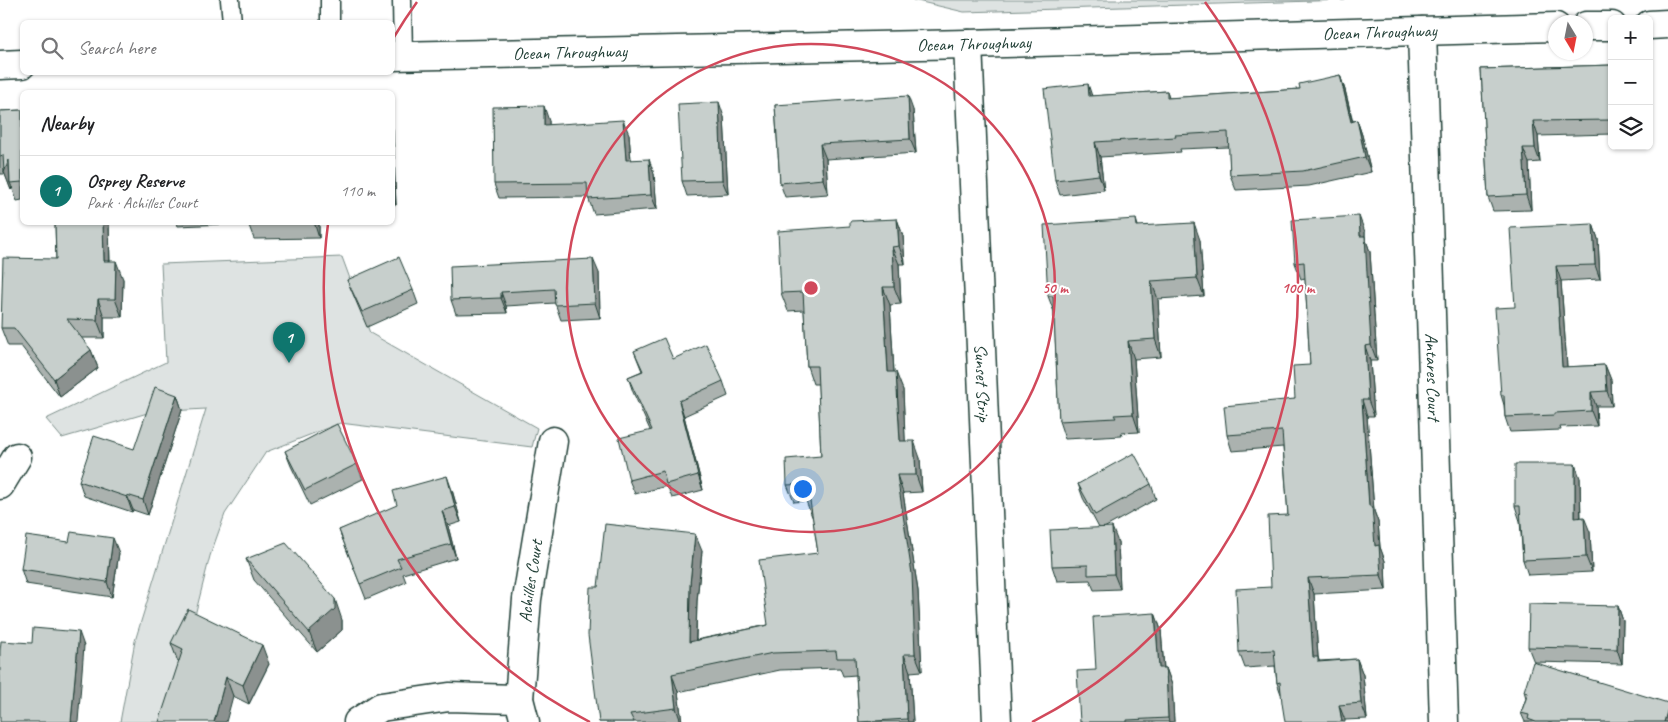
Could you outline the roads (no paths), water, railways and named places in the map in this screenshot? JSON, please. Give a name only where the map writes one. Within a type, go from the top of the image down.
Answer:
[{"type":"street","points":[[1653,25],[1668,24]]},
{"type":"street","points":[[1593,26],[1608,26]]},
{"type":"street","name":"Ocean Throughway","points":[[398,56],[968,44],[1548,27]]},
{"type":"street","name":"Antares Court","points":[[1422,31],[1444,722]]},
{"type":"street","name":"Sunset Strip","points":[[968,44],[997,722]]},
{"type":"street","points":[[0,64],[20,64]]},
{"type":"street","name":"Achilles Court","points":[[522,711],[527,599],[553,441]]},
{"type":"street","points":[[0,485],[17,457]]},
{"type":"street","points":[[358,722],[381,707],[449,697],[522,711]]},
{"type":"lane","points":[[230,0],[232,20]]},
{"type":"lane","points":[[330,0],[330,20]]},
{"type":"lane","points":[[398,56],[402,0]]},
{"type":"place","name":"Osprey Reserve","points":[[289,363]]}]
